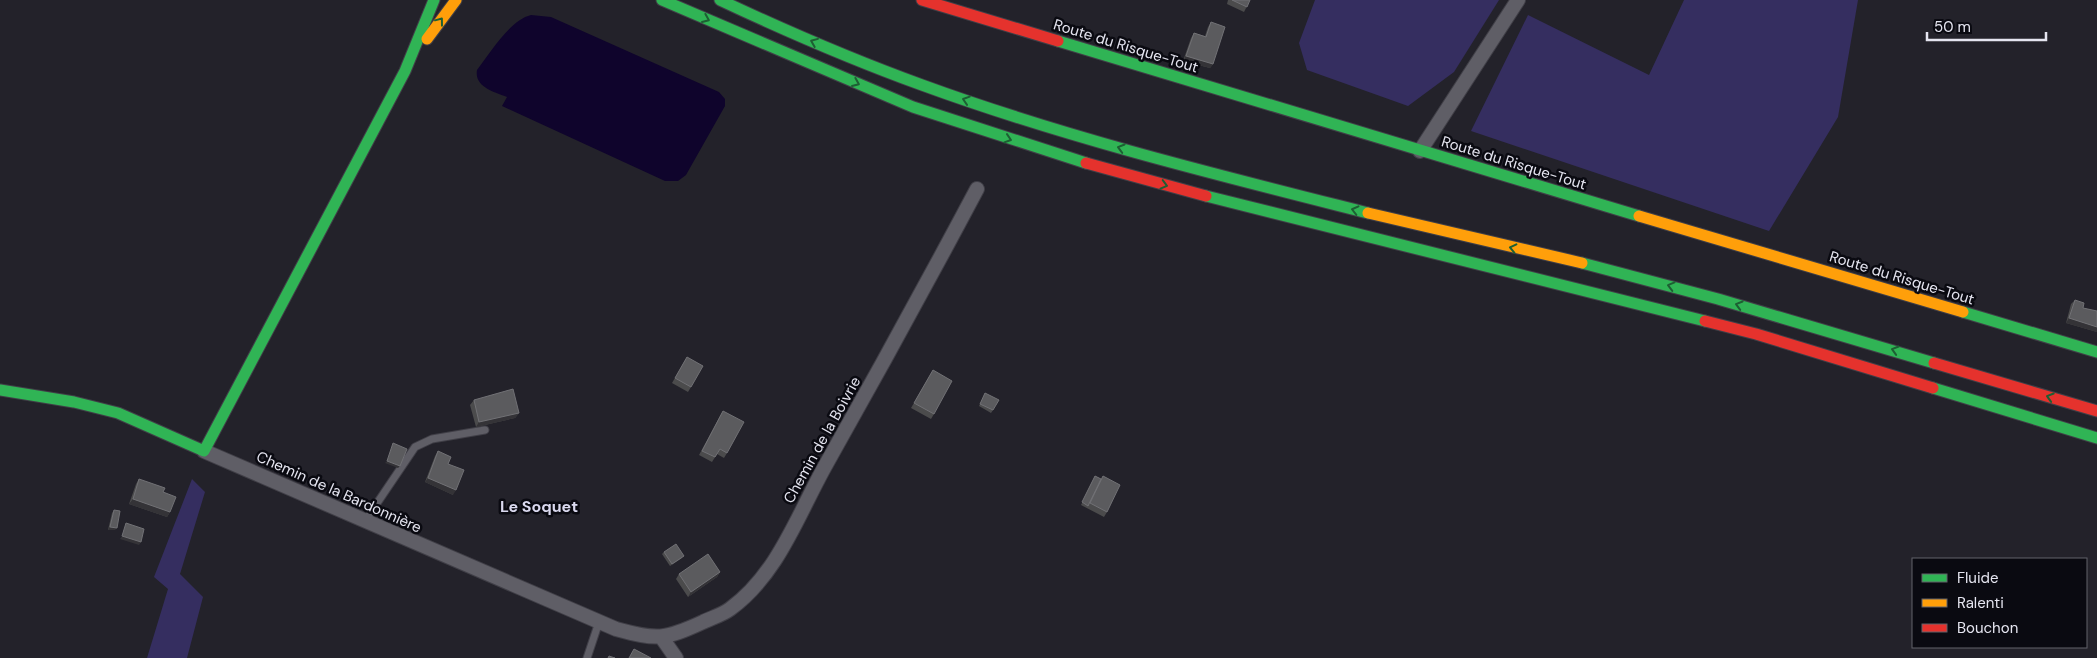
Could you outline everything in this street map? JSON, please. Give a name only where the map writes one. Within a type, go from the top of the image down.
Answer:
[{"type":"main road","points":[[204,451],[405,71],[434,0]]},
{"type":"main road","points":[[405,71],[438,22],[456,0]]},
{"type":"main road","points":[[662,0],[913,107],[1099,167],[1288,218],[1756,334],[2097,438]]},
{"type":"main road","points":[[720,0],[774,25],[921,85],[1069,134],[1346,208],[1602,268],[1718,299],[2097,411]]},
{"type":"main road","name":"Route du Risque-Tout","points":[[922,0],[1420,151],[2097,352]]},
{"type":"main road","name":"Chemin de la Bardonnière","points":[[0,390],[74,402],[118,413],[204,451]]},
{"type":"street","points":[[1420,151],[1518,0]]},
{"type":"street","name":"Chemin de la Boivrie","points":[[662,638],[677,635],[729,610],[756,586],[781,552],[816,482],[908,318],[977,189]]},
{"type":"street","name":"Chemin de la Bardonnière","points":[[204,451],[599,622],[637,635],[662,638]]},
{"type":"street","points":[[662,638],[676,658]]},
{"type":"lane","points":[[365,521],[415,446],[432,439],[484,430]]},
{"type":"lane","points":[[587,658],[599,622]]},
{"type":"shaded area","points":[[1315,0],[1499,0],[1454,72],[1408,106],[1307,70],[1299,43]]},
{"type":"shaded area","points":[[1684,0],[1858,0],[1838,117],[1769,231],[1471,131],[1528,15],[1649,75]]},
{"type":"shaded area","points":[[531,15],[551,17],[719,92],[725,99],[725,106],[686,175],[678,181],[665,181],[502,106],[507,97],[491,91],[482,85],[477,76],[477,70],[508,30],[523,18]]},
{"type":"shaded area","points":[[192,479],[205,492],[180,574],[203,597],[187,658],[147,658],[168,589],[154,577]]},
{"type":"building","points":[[1232,0],[1250,0],[1247,7]]},
{"type":"building","points":[[1211,22],[1225,27],[1213,64],[1186,56],[1194,33],[1206,37]]},
{"type":"building","points":[[2075,300],[2084,303],[2083,308],[2097,311],[2097,327],[2069,318]]},
{"type":"building","points":[[687,357],[703,366],[691,387],[675,378]]},
{"type":"building","points":[[933,370],[952,381],[934,414],[914,403]]},
{"type":"building","points":[[513,389],[519,413],[479,422],[474,400]]},
{"type":"building","points":[[985,393],[999,400],[993,410],[980,404]]},
{"type":"building","points":[[723,411],[744,422],[727,453],[720,449],[715,457],[702,451]]},
{"type":"building","points":[[393,443],[407,449],[400,466],[387,461]]},
{"type":"building","points":[[438,451],[451,457],[448,464],[464,470],[456,490],[428,478]]},
{"type":"building","points":[[1095,476],[1101,479],[1088,506],[1082,502]]},
{"type":"building","points":[[1103,476],[1120,485],[1107,512],[1090,503]]},
{"type":"building","points":[[139,479],[165,488],[163,492],[176,497],[170,512],[133,499]]},
{"type":"building","points":[[114,510],[120,511],[117,528],[110,527]]},
{"type":"building","points":[[126,523],[144,529],[141,542],[122,536]]},
{"type":"building","points":[[676,544],[684,556],[672,564],[664,552]]},
{"type":"building","points":[[708,554],[720,572],[691,592],[679,574]]},
{"type":"building","points":[[634,649],[651,658],[629,658]]},
{"type":"traffic: fast","points":[[0,390],[74,402],[118,413],[204,451],[405,71],[434,0]]},
{"type":"traffic: fast","points":[[662,0],[913,107],[1086,163]]},
{"type":"traffic: fast","points":[[720,0],[845,55],[977,104],[1143,155],[1368,213]]},
{"type":"traffic: fast","points":[[1058,41],[1639,216]]},
{"type":"traffic: fast","points":[[1206,196],[1705,321]]},
{"type":"traffic: fast","points":[[1582,263],[1718,299],[1934,363]]},
{"type":"traffic: fast","points":[[1963,312],[2097,352]]},
{"type":"traffic: fast","points":[[1933,388],[2097,438]]},
{"type":"traffic: slow","points":[[427,39],[456,0]]},
{"type":"traffic: slow","points":[[1368,213],[1582,263]]},
{"type":"traffic: slow","points":[[1639,216],[1963,312]]},
{"type":"traffic: jam","points":[[922,0],[1058,41]]},
{"type":"traffic: jam","points":[[1086,163],[1206,196]]},
{"type":"traffic: jam","points":[[1705,321],[1756,334],[1933,388]]},
{"type":"traffic: jam","points":[[1934,363],[2097,411]]},
{"type":"district","name":"Le Soquet","points":[[539,506]]}]
